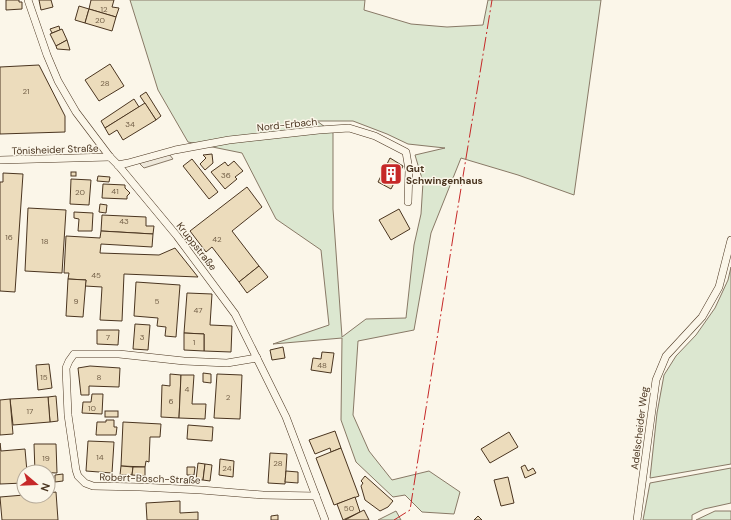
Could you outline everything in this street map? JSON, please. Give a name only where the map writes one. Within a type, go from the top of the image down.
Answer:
[{"type":"street","name":"Kruppstraße","points":[[28,0],[47,55],[58,81],[76,112],[110,157],[177,236],[235,314],[286,417],[325,520]]},
{"type":"street","name":"Nord-Erbach","points":[[118,165],[175,150],[229,140],[349,128],[374,136],[406,152],[409,170],[408,202]]},
{"type":"street","name":"Tönisheider Straße","points":[[0,160],[110,157]]},
{"type":"street","name":"Adelscheider Weg","points":[[637,520],[656,380],[666,356],[702,317],[719,287],[731,240]]},
{"type":"street","name":"Robert-Bosch-Straße","points":[[257,358],[227,362],[119,354],[74,354],[66,368],[68,415],[78,476],[85,483],[93,486],[201,490],[263,495],[316,496]]},
{"type":"green space","points":[[130,0],[365,0],[364,10],[411,24],[447,27],[483,25],[488,0],[601,0],[574,195],[518,175],[461,158],[431,233],[414,330],[358,341],[353,415],[369,451],[392,480],[429,471],[460,492],[454,514],[422,512],[405,495],[393,497],[356,462],[341,420],[342,338],[273,344],[329,325],[321,250],[276,219],[242,153],[188,142],[158,90]],"holes":[[[317,121],[353,121],[408,144],[445,148],[415,155],[423,182],[421,214],[414,245],[406,318],[366,319],[342,337],[333,209],[333,133]]]},
{"type":"green space","points":[[731,267],[731,464],[650,478],[657,413],[664,375],[676,356],[696,335],[715,308],[728,280]]},
{"type":"green space","points":[[731,468],[731,503],[704,509],[692,515],[692,520],[643,520],[650,483]]},
{"type":"green space","points":[[396,511],[401,520],[378,520]]},
{"type":"green space","points":[[715,511],[731,511],[731,520],[696,520]]},
{"type":"shaded area","points":[[169,154],[173,159],[144,168],[139,163]]},
{"type":"building","points":[[6,0],[19,0],[19,2],[22,2],[22,9],[6,10]]},
{"type":"building","points":[[39,0],[51,0],[53,7],[41,10]]},
{"type":"building","points":[[91,0],[114,0],[112,7],[119,8],[116,17],[89,9]]},
{"type":"building","points":[[79,6],[89,9],[85,23],[75,20]]},
{"type":"building","points":[[89,9],[116,17],[112,31],[85,23]]},
{"type":"building","points":[[59,26],[60,30],[52,33],[50,29]]},
{"type":"building","points":[[62,29],[67,40],[56,46],[50,34]]},
{"type":"building","points":[[67,40],[70,50],[57,49],[56,46]]},
{"type":"building","points":[[110,64],[124,86],[99,101],[85,80]]},
{"type":"building","points":[[39,65],[65,116],[65,132],[0,134],[0,67]]},
{"type":"building","points":[[146,92],[161,116],[156,120],[140,96]]},
{"type":"building","points":[[134,99],[139,107],[105,128],[101,121]]},
{"type":"building","points":[[145,103],[156,120],[123,140],[117,130],[109,135],[105,128]]},
{"type":"building","points":[[212,154],[213,163],[205,170],[200,164],[206,158],[203,155]]},
{"type":"building","name":"Gut Schwingenhaus","points":[[390,158],[403,166],[391,189],[378,182]]},
{"type":"building","points":[[192,159],[218,192],[209,199],[183,166]]},
{"type":"building","points":[[234,161],[243,171],[235,177],[237,179],[225,189],[211,172],[225,162],[228,166]]},
{"type":"building","points":[[71,172],[76,172],[76,176],[71,176]]},
{"type":"building","points":[[3,173],[23,174],[15,292],[0,291],[0,182],[3,182]]},
{"type":"building","points":[[98,176],[110,177],[109,182],[97,181]]},
{"type":"building","points":[[71,179],[91,180],[89,205],[70,204]]},
{"type":"building","points":[[103,184],[125,185],[125,188],[130,193],[127,196],[127,199],[102,198]]},
{"type":"building","points":[[247,187],[262,207],[232,231],[259,266],[239,282],[212,247],[206,252],[190,231]]},
{"type":"building","points":[[100,204],[107,205],[106,213],[99,212]]},
{"type":"building","points":[[28,208],[66,210],[62,273],[25,271]]},
{"type":"building","points":[[399,209],[410,229],[391,240],[379,220]]},
{"type":"building","points":[[74,212],[93,213],[92,231],[78,231],[79,219],[74,218]]},
{"type":"building","points":[[102,215],[146,217],[146,226],[154,226],[153,234],[101,231]]},
{"type":"building","points":[[101,231],[153,234],[152,247],[101,244],[100,253],[159,255],[175,248],[198,277],[124,274],[122,321],[100,320],[102,287],[85,286],[86,280],[68,279],[69,273],[64,273],[66,236],[100,238]]},
{"type":"building","points":[[259,266],[268,277],[247,293],[239,282]]},
{"type":"building","points":[[68,279],[86,280],[83,317],[66,316]]},
{"type":"building","points":[[136,282],[180,285],[176,337],[165,336],[166,327],[157,326],[158,318],[134,316]]},
{"type":"building","points":[[187,293],[212,294],[210,325],[232,326],[231,352],[204,351],[204,334],[184,333]]},
{"type":"building","points":[[135,324],[150,325],[148,350],[133,349]]},
{"type":"building","points":[[97,330],[119,330],[118,345],[97,344]]},
{"type":"building","points":[[184,333],[204,334],[204,351],[184,350]]},
{"type":"building","points":[[283,347],[285,358],[272,360],[270,350]]},
{"type":"building","points":[[322,352],[334,353],[331,373],[311,370],[313,358],[321,359]]},
{"type":"building","points":[[49,364],[52,388],[38,390],[36,365]]},
{"type":"building","points":[[90,366],[120,368],[119,387],[89,386],[89,395],[81,395],[78,368]]},
{"type":"building","points":[[203,373],[211,374],[211,383],[203,382]]},
{"type":"building","points":[[170,374],[181,375],[179,418],[161,417],[162,385],[170,386]]},
{"type":"building","points":[[217,374],[242,375],[240,419],[214,418]]},
{"type":"building","points":[[181,375],[194,375],[192,404],[206,404],[205,419],[179,418]]},
{"type":"building","points":[[92,394],[103,394],[102,414],[82,413],[83,402],[91,402]]},
{"type":"building","points":[[56,396],[58,421],[50,422],[48,397]]},
{"type":"building","points":[[48,397],[50,422],[13,425],[10,399]]},
{"type":"building","points":[[10,399],[13,434],[0,435],[0,400]]},
{"type":"building","points":[[105,411],[118,411],[118,417],[105,417]]},
{"type":"building","points":[[106,420],[114,420],[114,427],[117,427],[116,435],[96,435],[97,422],[106,422]]},
{"type":"building","points":[[123,422],[161,424],[160,437],[150,437],[149,462],[146,461],[145,467],[121,466]]},
{"type":"building","points":[[188,425],[213,427],[212,441],[187,439]]},
{"type":"building","points":[[335,431],[341,448],[331,452],[330,448],[315,454],[309,440]]},
{"type":"building","points":[[509,432],[518,447],[490,463],[481,449]]},
{"type":"building","points":[[88,441],[114,442],[112,473],[86,471]]},
{"type":"building","points":[[0,443],[1,451],[25,449],[26,464],[16,464],[16,483],[0,484]]},
{"type":"building","points":[[34,444],[56,444],[57,473],[56,464],[35,464]]},
{"type":"building","points":[[341,448],[359,496],[334,505],[316,458]]},
{"type":"building","points":[[270,453],[287,454],[285,484],[268,483]]},
{"type":"building","points":[[220,459],[234,461],[233,477],[219,475]]},
{"type":"building","points":[[198,463],[205,464],[203,480],[196,480]]},
{"type":"building","points":[[205,464],[212,465],[210,481],[203,480]]},
{"type":"building","points":[[525,465],[528,471],[533,468],[536,473],[525,478],[521,467]]},
{"type":"building","points":[[121,466],[133,467],[132,475],[120,475]]},
{"type":"building","points":[[133,467],[145,467],[145,476],[132,475]]},
{"type":"building","points":[[187,467],[195,467],[194,475],[187,475]]},
{"type":"building","points":[[286,471],[298,472],[298,483],[285,482]]},
{"type":"building","points":[[63,474],[63,481],[56,482],[56,475]]},
{"type":"building","points":[[365,476],[393,501],[388,507],[380,511],[365,500],[361,486],[363,483],[361,481]]},
{"type":"building","points":[[508,477],[514,503],[501,506],[494,480]]},
{"type":"building","points":[[56,492],[58,520],[2,520],[0,497],[16,496],[16,504],[56,504]]},
{"type":"building","points":[[355,497],[360,512],[343,520],[337,504]]},
{"type":"building","points":[[180,501],[180,513],[198,512],[198,520],[147,520],[146,503]]},
{"type":"building","points":[[364,510],[369,520],[345,520],[360,512]]},
{"type":"building","points":[[278,515],[278,520],[271,520],[271,516]]},
{"type":"building","points":[[478,516],[482,520],[474,520]]},
{"type":"power","points":[[394,520],[410,510],[492,0]]},
{"type":"place","name":"Gut Schwingenhaus","points":[[391,174]]}]
